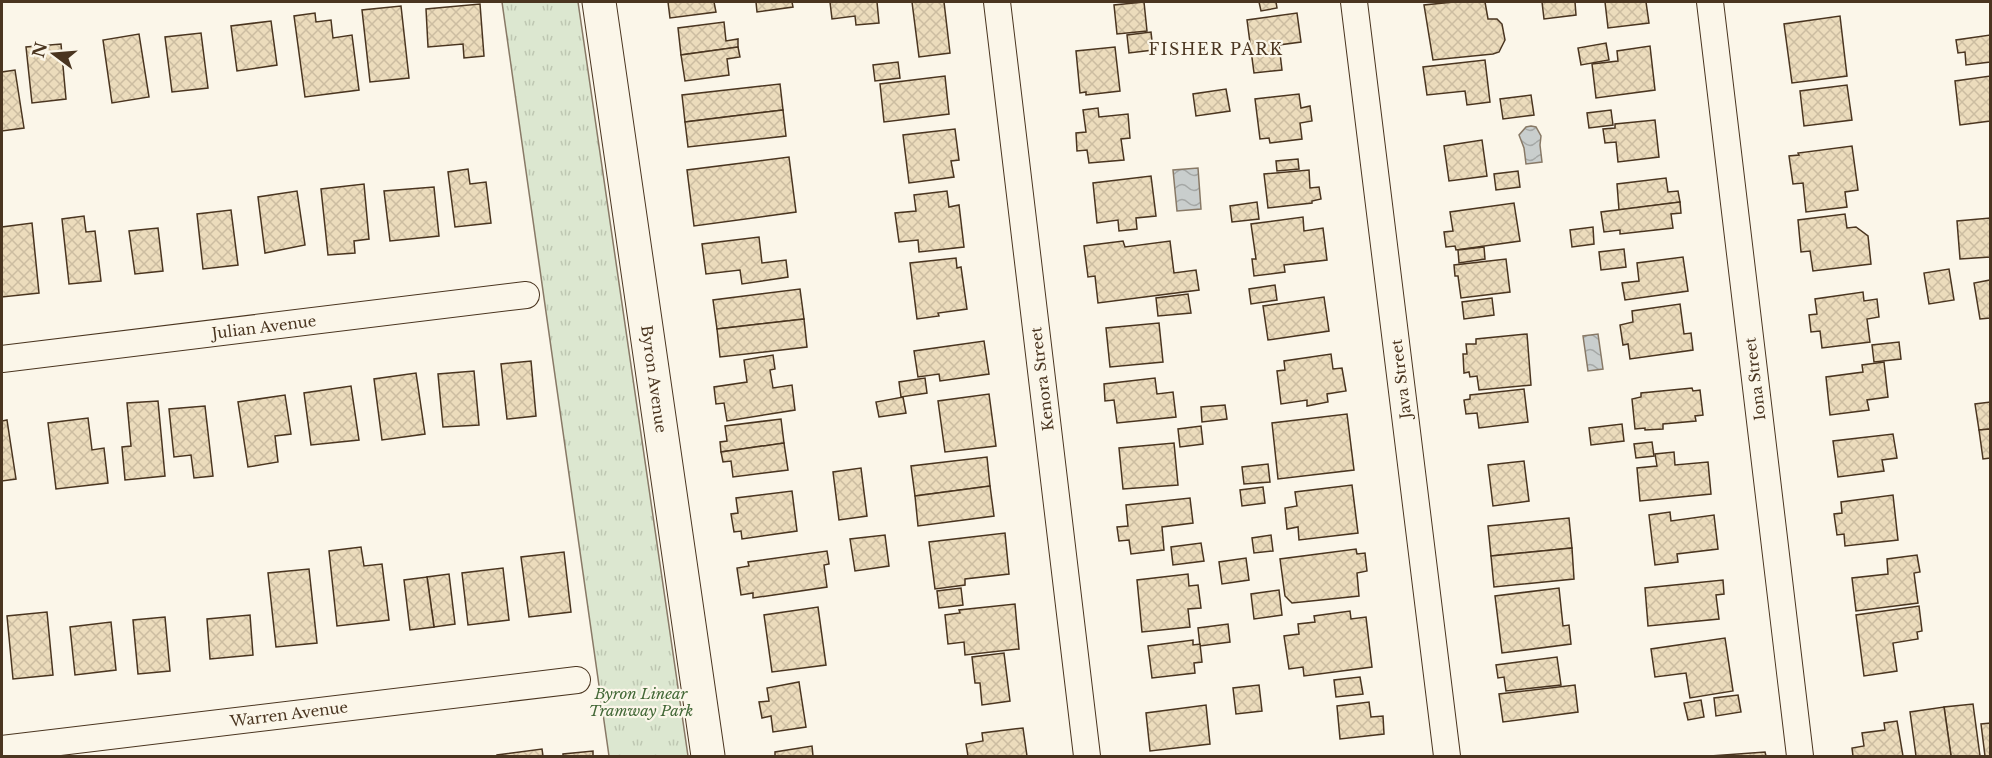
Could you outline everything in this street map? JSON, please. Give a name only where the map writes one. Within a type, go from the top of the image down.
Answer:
[{"type":"street","name":"Byron Avenue","points":[[599,2],[708,756]]},
{"type":"street","name":"Kenora Street","points":[[997,2],[1087,756]]},
{"type":"street","name":"Java Street","points":[[1354,2],[1447,756]]},
{"type":"street","name":"Iona Street","points":[[1710,2],[1800,756]]},
{"type":"street","name":"Julian Avenue","points":[[2,359],[526,295]]},
{"type":"street","name":"Warren Avenue","points":[[2,749],[577,680]]},
{"type":"green space","name":"Byron Linear Tramway Park","points":[[502,2],[578,2],[688,756],[609,756]]},
{"type":"water","points":[[1526,127],[1536,127],[1541,136],[1542,162],[1526,164],[1524,148],[1519,135]]},
{"type":"water","points":[[1198,168],[1201,209],[1177,211],[1173,170]]},
{"type":"water","points":[[1598,334],[1603,369],[1588,371],[1583,336]]},
{"type":"building","points":[[668,2],[714,2],[716,12],[670,18]]},
{"type":"building","points":[[756,2],[792,2],[793,7],[757,12]]},
{"type":"building","points":[[830,2],[877,2],[879,23],[856,25],[855,16],[832,19]]},
{"type":"building","points":[[912,2],[944,2],[950,53],[919,57]]},
{"type":"building","points":[[1144,2],[1147,31],[1117,34],[1114,5]]},
{"type":"building","points":[[1259,2],[1276,2],[1277,8],[1261,11]]},
{"type":"building","points":[[1485,2],[1488,19],[1497,19],[1502,24],[1505,40],[1499,52],[1433,60],[1424,5]]},
{"type":"building","points":[[1542,2],[1575,2],[1576,15],[1544,19]]},
{"type":"building","points":[[1605,2],[1646,2],[1649,23],[1608,28]]},
{"type":"building","points":[[480,4],[484,56],[464,58],[463,44],[428,47],[426,9]]},
{"type":"building","points":[[401,6],[409,78],[370,82],[362,10]]},
{"type":"building","points":[[315,13],[316,22],[331,20],[333,38],[352,35],[359,90],[305,97],[294,16]]},
{"type":"building","points":[[1297,13],[1301,42],[1279,45],[1282,70],[1254,73],[1247,20]]},
{"type":"building","points":[[1840,16],[1847,76],[1792,83],[1784,24]]},
{"type":"building","points":[[271,21],[277,65],[237,71],[231,26]]},
{"type":"building","points":[[724,22],[726,41],[738,39],[738,47],[681,55],[678,28]]},
{"type":"building","points":[[1151,32],[1153,50],[1129,53],[1127,35]]},
{"type":"building","points":[[201,33],[208,88],[172,92],[165,37]]},
{"type":"building","points":[[139,34],[149,97],[112,103],[103,40]]},
{"type":"building","points":[[1990,35],[1990,62],[1966,65],[1965,52],[1958,53],[1956,40]]},
{"type":"building","points":[[1606,43],[1609,60],[1581,65],[1578,48]]},
{"type":"building","points":[[61,44],[66,99],[32,103],[26,47]]},
{"type":"building","points":[[1650,46],[1655,90],[1596,98],[1592,64],[1618,61],[1617,51]]},
{"type":"building","points":[[738,47],[740,57],[727,59],[729,75],[685,81],[681,55]]},
{"type":"building","points":[[1115,47],[1120,91],[1086,95],[1086,92],[1080,93],[1076,51]]},
{"type":"building","points":[[1485,60],[1490,102],[1467,105],[1465,91],[1427,95],[1423,67]]},
{"type":"building","points":[[898,62],[900,78],[875,81],[873,65]]},
{"type":"building","points":[[15,70],[24,128],[2,131],[2,72]]},
{"type":"building","points":[[945,76],[949,114],[884,122],[880,84]]},
{"type":"building","points":[[1990,76],[1990,121],[1960,125],[1955,81]]},
{"type":"building","points":[[780,84],[783,110],[685,122],[682,95]]},
{"type":"building","points":[[1847,85],[1852,120],[1804,126],[1800,91]]},
{"type":"building","points":[[1226,89],[1230,111],[1196,116],[1193,94]]},
{"type":"building","points":[[1299,94],[1301,108],[1310,106],[1312,121],[1300,123],[1302,139],[1270,143],[1269,138],[1260,139],[1255,99]]},
{"type":"building","points":[[1531,95],[1534,115],[1503,119],[1500,99]]},
{"type":"building","points":[[1098,108],[1099,117],[1128,114],[1130,138],[1121,139],[1124,160],[1089,163],[1087,150],[1077,151],[1076,133],[1086,132],[1083,110]]},
{"type":"building","points":[[783,110],[786,136],[688,147],[685,122]]},
{"type":"building","points":[[1611,110],[1613,125],[1589,128],[1587,113]]},
{"type":"building","points":[[1655,120],[1659,157],[1618,162],[1616,142],[1605,143],[1603,129],[1615,128],[1615,124]]},
{"type":"building","points":[[955,129],[959,160],[951,161],[954,177],[909,183],[903,135]]},
{"type":"building","points":[[1482,140],[1487,176],[1449,181],[1444,146]]},
{"type":"building","points":[[1852,146],[1858,190],[1845,192],[1847,207],[1806,212],[1803,183],[1793,184],[1789,156]]},
{"type":"building","points":[[789,157],[796,212],[694,226],[687,170]]},
{"type":"building","points":[[1298,159],[1299,169],[1277,171],[1276,161]]},
{"type":"building","points":[[468,169],[470,184],[486,182],[491,223],[455,227],[448,172]]},
{"type":"building","points":[[1309,170],[1310,188],[1319,187],[1321,199],[1312,201],[1312,203],[1268,208],[1264,174]]},
{"type":"building","points":[[1518,171],[1520,187],[1496,190],[1494,174]]},
{"type":"building","points":[[1151,176],[1156,216],[1136,218],[1137,229],[1119,231],[1118,220],[1097,223],[1093,183]]},
{"type":"building","points":[[1666,178],[1668,192],[1678,191],[1680,202],[1619,210],[1617,184]]},
{"type":"building","points":[[364,184],[369,239],[354,241],[355,253],[328,255],[321,189]]},
{"type":"building","points":[[434,187],[439,236],[390,241],[384,191]]},
{"type":"building","points":[[297,191],[305,245],[265,253],[258,197]]},
{"type":"building","points":[[947,191],[949,207],[959,205],[964,247],[919,252],[918,240],[899,242],[895,213],[916,211],[914,195]]},
{"type":"building","points":[[1257,202],[1259,219],[1232,222],[1230,206]]},
{"type":"building","points":[[1680,202],[1681,213],[1671,214],[1673,228],[1620,234],[1620,230],[1604,232],[1601,212]]},
{"type":"building","points":[[1514,203],[1520,241],[1456,250],[1455,246],[1446,247],[1444,232],[1453,231],[1450,212]]},
{"type":"building","points":[[231,210],[238,265],[203,269],[197,214]]},
{"type":"building","points":[[1845,214],[1847,228],[1856,227],[1868,236],[1871,264],[1813,271],[1810,251],[1801,252],[1798,220]]},
{"type":"building","points":[[84,216],[86,232],[95,231],[101,281],[69,284],[62,219]]},
{"type":"building","points":[[1303,217],[1304,231],[1323,228],[1327,260],[1284,265],[1285,272],[1254,276],[1252,259],[1256,259],[1251,224]]},
{"type":"building","points":[[1990,218],[1990,257],[1960,259],[1957,221]]},
{"type":"building","points":[[32,223],[39,293],[2,297],[2,227]]},
{"type":"building","points":[[1593,227],[1594,244],[1572,247],[1570,230]]},
{"type":"building","points":[[158,228],[163,271],[135,274],[129,231]]},
{"type":"building","points":[[759,237],[762,263],[786,260],[788,277],[742,284],[740,270],[706,274],[702,244]]},
{"type":"building","points":[[1123,241],[1125,247],[1170,241],[1174,273],[1196,270],[1199,290],[1098,303],[1095,276],[1088,277],[1084,246]]},
{"type":"building","points":[[1484,247],[1485,259],[1459,263],[1458,250]]},
{"type":"building","points":[[1624,249],[1626,267],[1601,270],[1599,252]]},
{"type":"building","points":[[1683,257],[1688,291],[1625,300],[1622,283],[1639,281],[1637,263]]},
{"type":"building","points":[[956,258],[957,268],[961,267],[967,309],[917,319],[910,263]]},
{"type":"building","points":[[1506,259],[1510,292],[1461,298],[1454,265]]},
{"type":"building","points":[[1949,269],[1954,300],[1929,304],[1924,273]]},
{"type":"building","points":[[1990,280],[1990,318],[1980,319],[1974,283]]},
{"type":"building","points":[[1275,285],[1277,300],[1251,304],[1249,289]]},
{"type":"building","points":[[800,289],[804,319],[717,329],[713,300]]},
{"type":"building","points":[[1863,292],[1864,301],[1877,299],[1879,317],[1867,319],[1870,342],[1822,348],[1820,331],[1811,332],[1809,315],[1817,314],[1815,299]]},
{"type":"building","points":[[1188,294],[1191,313],[1158,316],[1156,298]]},
{"type":"building","points":[[1324,297],[1329,331],[1268,340],[1263,306]]},
{"type":"building","points":[[1492,298],[1494,315],[1464,319],[1462,302]]},
{"type":"building","points":[[1680,304],[1684,334],[1691,333],[1693,350],[1630,359],[1628,344],[1623,345],[1620,325],[1633,322],[1632,311]]},
{"type":"building","points":[[804,319],[807,347],[720,357],[717,329]]},
{"type":"building","points":[[1159,323],[1163,362],[1110,367],[1106,328]]},
{"type":"building","points":[[1527,334],[1531,385],[1479,390],[1477,376],[1470,377],[1469,372],[1464,373],[1463,354],[1467,354],[1466,344],[1476,344],[1476,339]]},
{"type":"building","points":[[984,341],[989,374],[940,381],[939,374],[918,377],[914,351]]},
{"type":"building","points":[[1899,342],[1901,359],[1874,362],[1872,345]]},
{"type":"building","points":[[1331,354],[1333,369],[1342,368],[1346,391],[1327,394],[1328,402],[1307,406],[1307,400],[1281,404],[1277,371],[1285,370],[1284,361]]},
{"type":"building","points":[[773,355],[775,369],[770,370],[773,388],[792,385],[795,410],[727,421],[724,403],[716,404],[714,387],[747,382],[744,360]]},
{"type":"building","points":[[531,361],[536,416],[507,419],[501,364]]},
{"type":"building","points":[[1884,362],[1888,397],[1867,400],[1869,410],[1830,415],[1826,377],[1863,372],[1862,365]]},
{"type":"building","points":[[474,371],[479,425],[443,427],[438,374]]},
{"type":"building","points":[[416,373],[425,434],[382,440],[374,379]]},
{"type":"building","points":[[925,378],[927,393],[901,397],[899,382]]},
{"type":"building","points":[[1155,378],[1157,394],[1173,392],[1176,417],[1117,423],[1114,400],[1105,401],[1104,384]]},
{"type":"building","points":[[351,386],[359,440],[311,445],[304,393]]},
{"type":"building","points":[[1692,388],[1693,391],[1700,390],[1703,415],[1695,416],[1696,421],[1663,424],[1663,429],[1635,429],[1632,399],[1641,397],[1641,393]]},
{"type":"building","points":[[1524,389],[1528,422],[1479,428],[1477,413],[1466,414],[1464,400],[1470,399],[1470,395]]},
{"type":"building","points":[[989,394],[996,446],[945,452],[938,401]]},
{"type":"building","points":[[285,395],[291,434],[275,436],[278,462],[248,467],[238,402]]},
{"type":"building","points":[[903,397],[906,413],[879,417],[876,402]]},
{"type":"building","points":[[158,401],[165,476],[125,480],[122,447],[131,446],[127,403]]},
{"type":"building","points":[[1990,402],[1990,429],[1979,430],[1975,404]]},
{"type":"building","points":[[1225,405],[1227,419],[1202,422],[1201,407]]},
{"type":"building","points":[[205,406],[213,476],[194,478],[191,455],[174,457],[169,409]]},
{"type":"building","points":[[1347,414],[1354,470],[1278,479],[1272,423]]},
{"type":"building","points":[[88,418],[92,450],[104,448],[108,483],[56,489],[48,423]]},
{"type":"building","points":[[781,419],[784,443],[721,452],[720,442],[727,441],[725,426]]},
{"type":"building","points":[[7,420],[16,479],[2,481],[2,421]]},
{"type":"building","points":[[1622,424],[1624,441],[1591,445],[1589,428]]},
{"type":"building","points":[[1201,426],[1203,444],[1180,447],[1178,429]]},
{"type":"building","points":[[1990,429],[1990,458],[1983,459],[1979,430]]},
{"type":"building","points":[[1893,434],[1897,458],[1882,460],[1884,471],[1838,477],[1833,441]]},
{"type":"building","points":[[1652,442],[1654,456],[1636,458],[1634,444]]},
{"type":"building","points":[[784,443],[788,470],[733,477],[731,461],[723,462],[721,452]]},
{"type":"building","points":[[1174,443],[1178,485],[1123,489],[1119,448]]},
{"type":"building","points":[[1674,452],[1675,465],[1708,462],[1711,494],[1640,501],[1637,468],[1657,466],[1655,454]]},
{"type":"building","points":[[987,457],[990,486],[915,496],[911,466]]},
{"type":"building","points":[[1524,461],[1529,501],[1493,506],[1488,465]]},
{"type":"building","points":[[1268,464],[1270,482],[1244,484],[1242,467]]},
{"type":"building","points":[[861,468],[867,516],[839,520],[833,472]]},
{"type":"building","points":[[1352,485],[1358,533],[1299,540],[1298,527],[1287,529],[1285,508],[1297,506],[1295,492]]},
{"type":"building","points":[[990,486],[994,516],[918,526],[915,496]]},
{"type":"building","points":[[1263,487],[1265,503],[1242,506],[1240,490]]},
{"type":"building","points":[[792,491],[797,531],[742,539],[741,531],[734,532],[731,514],[738,513],[736,498]]},
{"type":"building","points":[[1893,495],[1898,540],[1845,546],[1844,534],[1837,535],[1834,514],[1842,513],[1841,502]]},
{"type":"building","points":[[1190,498],[1193,523],[1162,527],[1164,550],[1131,554],[1129,540],[1119,541],[1117,527],[1128,526],[1126,505]]},
{"type":"building","points":[[1670,512],[1671,521],[1714,515],[1718,549],[1677,554],[1678,562],[1655,565],[1649,515]]},
{"type":"building","points":[[1569,518],[1572,548],[1491,556],[1488,526]]},
{"type":"building","points":[[1005,533],[1009,574],[965,579],[965,585],[935,589],[929,542]]},
{"type":"building","points":[[885,535],[889,566],[855,571],[850,539]]},
{"type":"building","points":[[1271,535],[1273,551],[1254,553],[1252,538]]},
{"type":"building","points":[[1201,543],[1204,561],[1173,565],[1171,547]]},
{"type":"building","points":[[361,547],[364,566],[382,564],[389,620],[337,626],[329,551]]},
{"type":"building","points":[[1572,548],[1574,579],[1494,587],[1491,556]]},
{"type":"building","points":[[1356,549],[1357,554],[1365,553],[1367,571],[1357,573],[1359,596],[1292,603],[1285,596],[1280,559]]},
{"type":"building","points":[[827,551],[829,564],[824,565],[827,587],[753,598],[753,593],[741,595],[737,568],[749,566],[748,562]]},
{"type":"building","points":[[564,552],[571,612],[529,617],[521,557]]},
{"type":"building","points":[[1917,555],[1920,572],[1914,573],[1918,603],[1856,611],[1852,578],[1888,574],[1887,559]]},
{"type":"building","points":[[1246,558],[1249,580],[1222,584],[1219,562]]},
{"type":"building","points":[[503,568],[509,620],[468,625],[462,573]]},
{"type":"building","points":[[309,569],[317,643],[276,647],[268,573]]},
{"type":"building","points":[[449,574],[455,624],[434,627],[427,577]]},
{"type":"building","points":[[1188,574],[1189,586],[1198,585],[1201,608],[1188,609],[1190,627],[1142,632],[1137,580]]},
{"type":"building","points":[[427,577],[434,627],[410,630],[404,580]]},
{"type":"building","points":[[1723,580],[1724,594],[1716,595],[1719,619],[1648,626],[1645,588]]},
{"type":"building","points":[[961,588],[963,605],[939,608],[937,591]]},
{"type":"building","points":[[1559,588],[1563,626],[1569,625],[1571,644],[1502,653],[1495,596]]},
{"type":"building","points":[[1279,590],[1282,615],[1254,619],[1251,594]]},
{"type":"building","points":[[1015,604],[1019,649],[965,655],[964,642],[948,644],[945,615],[960,613],[959,610]]},
{"type":"building","points":[[1919,606],[1922,631],[1917,632],[1918,639],[1893,643],[1897,671],[1864,676],[1856,615]]},
{"type":"building","points":[[818,607],[826,665],[772,672],[764,615]]},
{"type":"building","points":[[1350,611],[1351,619],[1366,617],[1372,667],[1304,676],[1303,667],[1289,669],[1284,636],[1299,634],[1298,624],[1315,622],[1314,616]]},
{"type":"building","points":[[47,612],[53,675],[13,679],[7,616]]},
{"type":"building","points":[[250,615],[253,655],[210,659],[207,619]]},
{"type":"building","points":[[165,617],[170,671],[138,674],[133,620]]},
{"type":"building","points":[[111,622],[116,670],[75,675],[70,627]]},
{"type":"building","points":[[1228,624],[1230,642],[1200,646],[1198,628]]},
{"type":"building","points":[[1725,638],[1733,691],[1690,698],[1686,673],[1655,677],[1651,649]]},
{"type":"building","points":[[1193,640],[1193,645],[1200,644],[1202,662],[1194,663],[1195,673],[1152,678],[1148,646]]},
{"type":"building","points":[[1004,653],[1010,701],[982,705],[980,683],[975,683],[972,657]]},
{"type":"building","points":[[1557,657],[1561,685],[1506,691],[1504,677],[1498,678],[1496,665]]},
{"type":"building","points":[[1360,677],[1363,694],[1336,697],[1334,680]]},
{"type":"building","points":[[799,682],[806,727],[773,732],[771,716],[762,718],[759,702],[769,701],[767,688]]},
{"type":"building","points":[[1259,685],[1262,711],[1236,714],[1233,688]]},
{"type":"building","points":[[1575,685],[1578,712],[1503,722],[1499,694]]},
{"type":"building","points":[[1738,695],[1741,712],[1716,716],[1714,698]]},
{"type":"building","points":[[1701,700],[1704,717],[1688,720],[1684,703]]},
{"type":"building","points":[[1369,702],[1371,717],[1383,716],[1384,734],[1340,739],[1337,706]]},
{"type":"building","points":[[1973,704],[1980,756],[1951,756],[1944,707]]},
{"type":"building","points":[[1206,705],[1210,744],[1150,751],[1146,713]]},
{"type":"building","points":[[1944,707],[1951,756],[1916,756],[1910,712]]},
{"type":"building","points":[[1897,721],[1903,756],[1853,756],[1852,748],[1864,746],[1862,733],[1885,730],[1884,723]]},
{"type":"building","points":[[1990,723],[1990,756],[1985,756],[1981,724]]},
{"type":"building","points":[[1023,728],[1027,756],[968,756],[966,744],[983,741],[982,733]]},
{"type":"building","points":[[812,746],[813,756],[775,756],[775,752]]},
{"type":"building","points":[[542,749],[543,756],[497,756],[497,755]]},
{"type":"building","points":[[593,751],[593,756],[563,756],[563,754]]},
{"type":"building","points":[[1765,752],[1766,756],[1710,756]]},
{"type":"district","name":"FISHER PARK","points":[[1216,49]]}]
